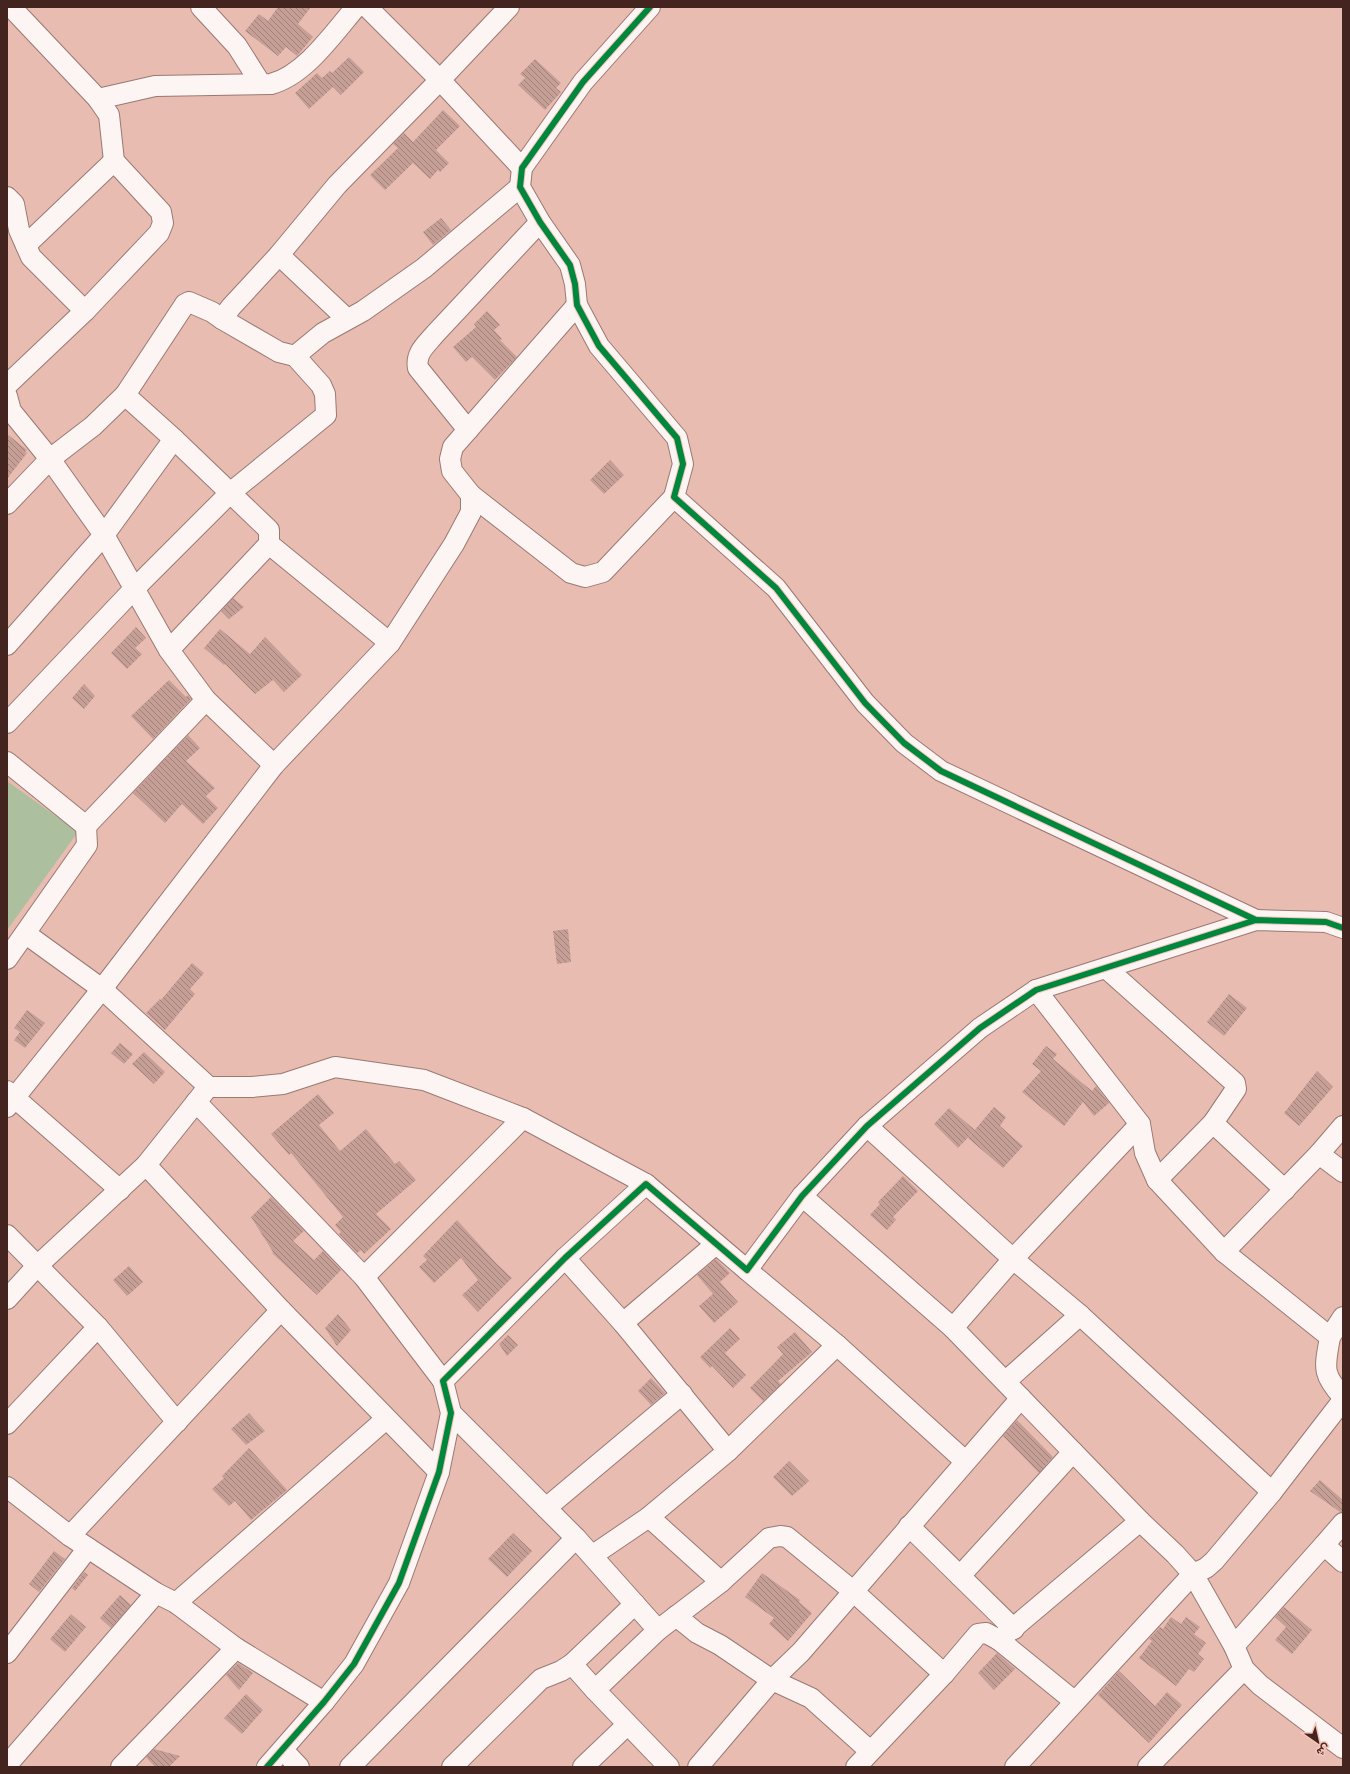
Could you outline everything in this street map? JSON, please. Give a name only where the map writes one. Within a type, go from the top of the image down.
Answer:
[{"type":"street","points":[[7,384],[85,311],[159,233],[163,223],[161,212],[114,160],[109,115],[98,99],[11,7]]},
{"type":"street","points":[[202,7],[237,46],[261,84]]},
{"type":"street","points":[[98,99],[155,86],[271,84],[284,80],[321,49],[356,7]]},
{"type":"street","points":[[367,7],[440,80],[521,178],[540,222],[570,265],[575,284],[577,305],[598,346],[677,438],[683,464],[674,497],[603,572],[585,577],[571,573],[471,496],[452,471],[450,460],[452,447],[577,305]]},
{"type":"street","points":[[222,319],[231,307],[279,255],[336,184],[440,80],[509,7]]},
{"type":"street","points":[[295,356],[323,334],[363,311],[424,268],[521,178],[583,82],[650,7]]},
{"type":"street","points":[[26,244],[114,160]]},
{"type":"street","points":[[7,197],[14,204],[20,230],[31,257],[85,311]]},
{"type":"street","points":[[468,430],[418,368],[417,360],[420,352],[435,334],[540,222]]},
{"type":"street","points":[[279,255],[347,319]]},
{"type":"street","points":[[7,504],[50,459],[93,426],[125,395],[185,304],[189,302],[212,312],[279,352],[295,356],[321,385],[325,394],[326,415],[230,493],[134,589],[7,723]]},
{"type":"street","points":[[125,395],[174,439],[269,530],[269,544],[169,650]]},
{"type":"street","points":[[7,396],[11,411],[50,459],[104,535],[169,650],[206,700],[274,765]]},
{"type":"street","points":[[7,645],[104,535],[174,439]]},
{"type":"street","points":[[120,1190],[10,1099],[102,989],[274,765],[390,643],[454,544],[471,512],[471,496]]},
{"type":"street","points":[[674,497],[776,588],[865,703],[904,743],[941,771],[1256,920]]},
{"type":"street","points":[[269,544],[390,643]]},
{"type":"street","points":[[7,959],[87,845],[86,826],[206,700]]},
{"type":"street","points":[[7,762],[86,826]]},
{"type":"street","points":[[747,1270],[802,1196],[867,1126],[980,1028],[1036,990],[1256,920],[1326,922],[1343,928]]},
{"type":"street","points":[[26,934],[102,989],[209,1087],[252,1087],[283,1084],[335,1067],[424,1080],[523,1118],[646,1184],[837,1345],[965,1461]]},
{"type":"street","points":[[1106,968],[1235,1083],[1236,1089],[1213,1123],[1157,1180]]},
{"type":"street","points":[[1036,990],[1140,1124],[1145,1153],[1157,1180],[1224,1252],[1330,1337]]},
{"type":"street","points":[[7,1299],[37,1266],[146,1165],[209,1087]]},
{"type":"street","points":[[196,1102],[364,1277],[443,1381],[451,1413],[439,1472],[399,1583],[354,1664],[324,1702],[267,1767]]},
{"type":"street","points":[[364,1277],[523,1118]]},
{"type":"street","points":[[1213,1123],[1285,1190]]},
{"type":"street","points":[[953,1328],[1013,1259],[1140,1124]]},
{"type":"street","points":[[867,1126],[1013,1259],[1080,1315],[1272,1492]]},
{"type":"street","points":[[1224,1252],[1285,1190],[1343,1126]]},
{"type":"street","points":[[1319,1154],[1343,1172]]},
{"type":"street","points":[[146,1165],[281,1310],[439,1472]]},
{"type":"street","points":[[443,1381],[565,1258],[646,1184]]},
{"type":"street","points":[[802,1196],[953,1328],[1140,1521],[1176,1554],[1193,1574],[1234,1646],[1244,1669],[1260,1685],[1343,1748]]},
{"type":"street","points":[[7,1235],[98,1327],[177,1422]]},
{"type":"street","points":[[623,1323],[716,1244]]},
{"type":"street","points":[[565,1258],[623,1323],[728,1451]]},
{"type":"street","points":[[70,1536],[281,1310]]},
{"type":"street","points":[[1006,1381],[1080,1315]]},
{"type":"street","points":[[1343,1318],[1330,1337],[1325,1367],[1330,1383],[1343,1397]]},
{"type":"street","points":[[7,1424],[98,1327]]},
{"type":"street","points":[[593,1555],[649,1516],[728,1451],[837,1345]]},
{"type":"street","points":[[546,1508],[682,1394]]},
{"type":"street","points":[[698,1767],[772,1680],[801,1652],[1021,1398]]},
{"type":"street","points":[[1015,1767],[1074,1701],[1193,1574],[1206,1568],[1214,1561],[1272,1492],[1343,1400]]},
{"type":"street","points":[[451,1413],[593,1555],[658,1630]]},
{"type":"street","points":[[176,1603],[386,1418]]},
{"type":"street","points":[[960,1576],[1073,1452]]},
{"type":"street","points":[[7,1486],[70,1536],[156,1593],[176,1603],[236,1648],[324,1702]]},
{"type":"street","points":[[649,1516],[721,1582]]},
{"type":"street","points":[[856,1767],[944,1674],[978,1634],[1007,1634],[1140,1521]]},
{"type":"street","points":[[1234,1646],[1343,1523]]},
{"type":"street","points":[[909,1526],[960,1576],[1007,1634],[1074,1701]]},
{"type":"street","points":[[595,1690],[658,1630],[721,1582],[769,1538],[780,1536],[787,1537],[853,1591],[944,1674]]},
{"type":"street","points":[[350,1767],[576,1538]]},
{"type":"street","points":[[1324,1545],[1343,1562]]},
{"type":"street","points":[[7,1653],[88,1548]]},
{"type":"street","points":[[7,1765],[156,1593]]},
{"type":"street","points":[[452,1767],[541,1679],[561,1671],[572,1664],[636,1604]]},
{"type":"street","points":[[676,1616],[697,1633],[720,1645],[772,1680],[811,1698],[870,1751]]},
{"type":"street","points":[[121,1767],[236,1648]]},
{"type":"street","points":[[572,1664],[669,1767]]},
{"type":"street","points":[[1148,1767],[1244,1669]]},
{"type":"street","points":[[591,1764],[628,1724]]},
{"type":"street","points":[[283,1750],[299,1767]]},
{"type":"green space","points":[[7,781],[78,832],[7,930]]},
{"type":"building","points":[[278,7],[311,7],[298,24],[313,37],[297,56],[286,47],[278,56],[245,31],[259,14],[268,21]]},
{"type":"building","points":[[349,57],[364,72],[341,95],[333,87],[309,109],[295,93],[317,73],[322,78],[330,71],[332,73]]},
{"type":"building","points":[[535,59],[561,83],[556,88],[561,92],[545,110],[518,85],[525,78],[520,74]]},
{"type":"building","points":[[443,110],[460,126],[436,150],[449,163],[440,172],[438,170],[430,179],[413,163],[385,190],[370,175],[398,148],[393,144],[404,133],[413,142]]},
{"type":"building","points":[[441,218],[451,230],[433,245],[423,232]]},
{"type":"building","points":[[487,311],[500,325],[494,330],[502,339],[500,340],[517,357],[495,380],[472,357],[466,362],[453,347],[476,327],[474,324]]},
{"type":"building","points":[[7,434],[27,450],[25,452],[27,453],[7,479]]},
{"type":"building","points":[[610,460],[624,475],[604,494],[590,480]]},
{"type":"building","points":[[233,598],[244,607],[229,619],[221,611]]},
{"type":"building","points":[[136,627],[146,638],[135,648],[142,654],[127,669],[111,653]]},
{"type":"building","points":[[220,629],[250,654],[265,637],[302,675],[284,692],[273,680],[255,694],[225,664],[224,665],[204,648]]},
{"type":"building","points":[[169,680],[186,697],[188,695],[191,699],[153,739],[131,716]]},
{"type":"building","points":[[84,684],[95,696],[84,709],[72,698]]},
{"type":"building","points":[[188,735],[200,748],[186,761],[215,788],[206,796],[218,808],[203,824],[182,804],[165,823],[133,793]]},
{"type":"building","points":[[568,929],[571,962],[557,964],[553,931]]},
{"type":"building","points":[[192,963],[204,973],[190,989],[195,994],[165,1030],[146,1013],[160,999],[161,1000]]},
{"type":"building","points":[[1229,994],[1247,1008],[1224,1036],[1207,1022]]},
{"type":"building","points":[[27,1010],[45,1023],[25,1048],[14,1040],[20,1032],[14,1028]]},
{"type":"building","points":[[120,1043],[133,1054],[124,1064],[111,1053]]},
{"type":"building","points":[[1046,1046],[1057,1054],[1053,1059],[1092,1091],[1096,1086],[1109,1103],[1094,1116],[1083,1102],[1064,1126],[1022,1092],[1041,1071],[1032,1064]]},
{"type":"building","points":[[144,1052],[165,1072],[154,1084],[132,1064]]},
{"type":"building","points":[[1317,1071],[1333,1087],[1299,1126],[1284,1113]]},
{"type":"building","points":[[318,1094],[334,1113],[319,1125],[340,1151],[366,1129],[395,1164],[399,1161],[416,1180],[376,1214],[391,1229],[364,1254],[361,1250],[357,1253],[339,1234],[341,1232],[335,1225],[343,1217],[291,1153],[289,1155],[271,1134]]},
{"type":"building","points":[[994,1107],[1006,1117],[1000,1126],[1023,1146],[1003,1168],[968,1138]]},
{"type":"building","points":[[949,1108],[975,1130],[958,1148],[934,1124]]},
{"type":"building","points":[[903,1176],[918,1191],[893,1217],[896,1220],[887,1230],[870,1215],[880,1204],[878,1202]]},
{"type":"building","points":[[271,1197],[304,1231],[293,1241],[314,1260],[323,1251],[341,1270],[317,1295],[272,1253],[273,1252],[251,1217]]},
{"type":"building","points":[[457,1220],[496,1263],[512,1278],[478,1312],[462,1295],[478,1280],[461,1258],[434,1283],[419,1267],[427,1260],[423,1256]]},
{"type":"building","points":[[716,1259],[730,1273],[720,1282],[738,1302],[714,1323],[699,1306],[713,1294],[697,1275]]},
{"type":"building","points":[[129,1266],[143,1282],[127,1296],[113,1280]]},
{"type":"building","points":[[338,1314],[351,1330],[337,1346],[325,1328]]},
{"type":"building","points":[[730,1328],[740,1339],[725,1353],[746,1375],[733,1388],[712,1366],[710,1368],[700,1357]]},
{"type":"building","points":[[795,1332],[812,1352],[778,1381],[781,1384],[763,1401],[750,1388],[783,1354],[777,1347]]},
{"type":"building","points":[[508,1335],[518,1345],[507,1356],[499,1344]]},
{"type":"building","points":[[651,1378],[665,1393],[651,1405],[638,1391]]},
{"type":"building","points":[[249,1413],[265,1431],[246,1445],[231,1429]]},
{"type":"building","points":[[1017,1420],[1053,1457],[1039,1473],[1003,1436]]},
{"type":"building","points":[[249,1448],[287,1490],[251,1520],[235,1501],[229,1506],[212,1489],[224,1478],[222,1476]]},
{"type":"building","points":[[789,1461],[809,1481],[792,1496],[773,1477]]},
{"type":"building","points":[[1320,1480],[1343,1500],[1343,1512],[1340,1512],[1310,1491]]},
{"type":"building","points":[[513,1533],[532,1551],[507,1577],[488,1559]]},
{"type":"building","points":[[54,1551],[65,1559],[39,1592],[29,1584]]},
{"type":"building","points":[[84,1572],[88,1575],[75,1591],[72,1588]]},
{"type":"building","points":[[762,1573],[800,1600],[799,1602],[812,1613],[788,1641],[769,1624],[774,1618],[745,1597]]},
{"type":"building","points":[[120,1595],[131,1605],[111,1628],[100,1618]]},
{"type":"building","points":[[1284,1607],[1312,1630],[1292,1654],[1275,1640],[1286,1627],[1275,1617]]},
{"type":"building","points":[[71,1614],[86,1627],[65,1652],[50,1639]]},
{"type":"building","points":[[1171,1617],[1181,1624],[1186,1617],[1200,1627],[1194,1634],[1206,1643],[1198,1654],[1204,1659],[1194,1672],[1189,1669],[1176,1686],[1139,1658],[1152,1641],[1149,1639],[1160,1627],[1163,1629]]},
{"type":"building","points":[[997,1653],[1015,1669],[994,1690],[978,1673]]},
{"type":"building","points":[[238,1663],[253,1673],[239,1690],[226,1675]]},
{"type":"building","points":[[1119,1671],[1155,1706],[1167,1692],[1182,1705],[1149,1743],[1098,1695]]},
{"type":"building","points":[[246,1694],[263,1710],[242,1734],[224,1718]]},
{"type":"building","points":[[154,1749],[180,1756],[169,1767],[155,1767],[146,1757]]},
{"type":"cycle path","points":[[650,7],[583,82],[522,168],[520,187],[540,222],[570,265],[575,284],[577,305],[599,346],[677,438],[683,464],[674,497],[776,588],[865,703],[904,743],[941,771],[1256,920]]},
{"type":"cycle path","points":[[267,1767],[324,1702],[354,1664],[399,1583],[439,1472],[451,1413],[443,1381],[565,1258],[646,1184],[747,1270],[802,1196],[867,1126],[980,1028],[1036,990],[1256,920],[1326,922],[1343,928]]}]
